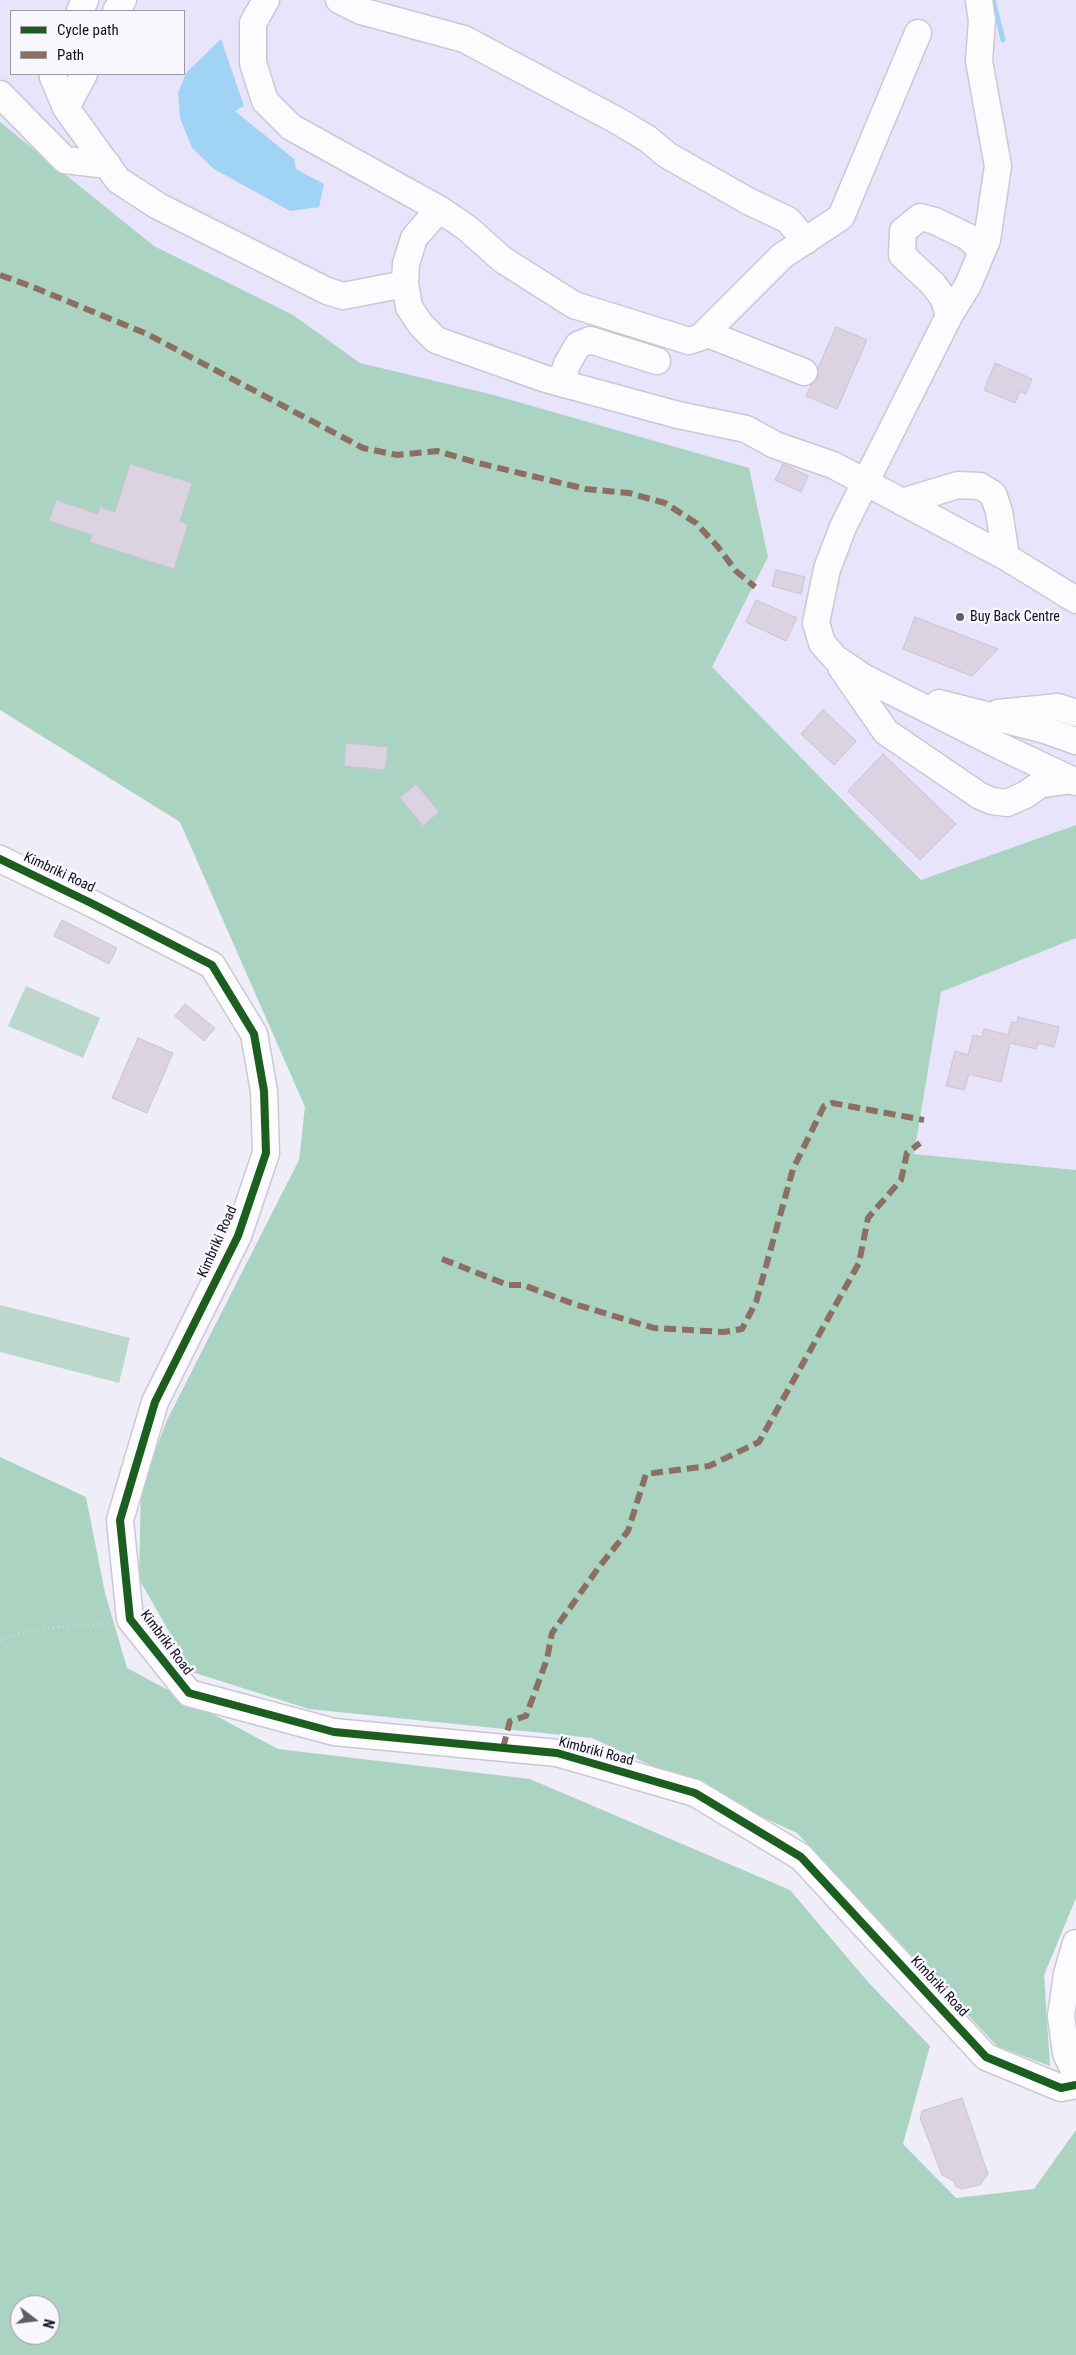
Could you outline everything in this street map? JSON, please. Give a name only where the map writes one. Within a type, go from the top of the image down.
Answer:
[{"type":"street","points":[[266,0],[251,12],[253,63],[265,101],[291,127],[439,209],[467,228],[503,260],[574,305],[689,341],[701,337],[782,256],[840,217],[918,33]]},
{"type":"street","points":[[339,0],[361,11],[464,39],[618,120],[648,139],[667,155],[748,201],[788,220],[806,241]]},
{"type":"street","points":[[979,0],[982,20],[979,61],[998,166],[987,240],[968,285],[949,316],[843,527],[819,600],[816,623],[822,643],[835,658],[886,732],[980,796],[992,801],[1007,803],[1025,795],[1041,784],[1074,781]]},
{"type":"street","points":[[54,75],[66,108],[118,180],[158,206],[327,292],[343,296],[405,284]]},
{"type":"street","points":[[66,108],[83,75]]},
{"type":"street","points":[[0,94],[65,160],[108,165]]},
{"type":"street","points":[[648,139],[672,144],[746,183]]},
{"type":"street","points":[[439,209],[414,238],[406,264],[405,284],[409,307],[421,325],[436,340],[561,383],[678,415],[746,429],[775,444],[833,465],[1006,557],[1076,600]]},
{"type":"street","points":[[949,316],[944,299],[933,284],[902,255],[903,231],[920,217],[935,221],[968,237],[982,252]]},
{"type":"street","points":[[705,333],[804,372]]},
{"type":"street","points":[[561,383],[567,364],[578,345],[590,340],[657,361]]},
{"type":"street","points":[[902,502],[958,485],[980,486],[993,494],[999,511],[1006,557]]},
{"type":"street","points":[[835,658],[863,677],[1074,781]]},
{"type":"street","points":[[889,690],[1069,738]]},
{"type":"street","points":[[984,715],[1058,707],[1076,713]]},
{"type":"street","name":"Kimbriki Road","points":[[0,859],[212,965],[254,1034],[264,1091],[266,1153],[238,1236],[156,1402],[120,1520],[130,1619],[189,1693],[334,1732],[557,1753],[696,1793],[801,1857],[986,2057],[1061,2088],[1076,2085]]},
{"type":"street","points":[[1076,1943],[1066,1974],[1061,2016],[1066,2053],[1076,2075]]},
{"type":"path","points":[[0,1641],[7,1637],[38,1629],[130,1619]]},
{"type":"shaded area","points":[[0,0],[1076,0],[1076,825],[922,880],[711,667],[768,558],[490,394],[360,363],[293,315],[154,246],[0,122]]},
{"type":"shaded area","points":[[1076,938],[1076,1170],[914,1154],[941,992]]},
{"type":"green space","points":[[0,122],[154,246],[293,315],[360,363],[490,394],[749,468],[768,557],[712,667],[921,880],[1076,825],[1076,938],[941,992],[914,1154],[1076,1170],[1076,1898],[1044,1975],[1050,2066],[997,2046],[797,1833],[592,1738],[309,1709],[192,1672],[139,1579],[141,1488],[167,1420],[299,1160],[305,1107],[180,822],[0,710]]},
{"type":"green space","points":[[26,986],[100,1018],[83,1058],[8,1026]]},
{"type":"green space","points":[[0,1305],[130,1338],[119,1383],[0,1352]]},
{"type":"green space","points":[[0,1457],[86,1497],[105,1593],[127,1668],[278,1749],[530,1779],[790,1890],[868,1982],[930,2046],[903,2144],[956,2198],[1034,2189],[1076,2130],[1076,2355],[0,2355]]},
{"type":"water","points":[[221,39],[244,106],[235,111],[294,159],[296,169],[324,184],[319,207],[290,211],[214,169],[192,148],[180,118],[178,93],[186,73]]},
{"type":"building","points":[[836,327],[867,340],[837,409],[806,396],[811,385],[818,378],[818,368]]},
{"type":"building","points":[[995,363],[1032,379],[1026,394],[1020,391],[1015,403],[984,390]]},
{"type":"building","points":[[130,464],[192,483],[180,521],[188,524],[174,569],[90,542],[92,535],[49,521],[56,500],[98,514],[100,507],[115,512]]},
{"type":"building","points":[[783,464],[808,476],[801,492],[775,480]]},
{"type":"building","points":[[776,570],[805,577],[801,594],[772,586]]},
{"type":"building","points":[[756,600],[797,618],[786,641],[746,622]]},
{"type":"building","points":[[915,617],[998,649],[972,676],[903,649]]},
{"type":"building","points":[[823,710],[856,741],[834,765],[801,734]]},
{"type":"building","points":[[346,743],[388,747],[385,770],[344,766]]},
{"type":"building","points":[[883,754],[956,824],[920,860],[848,791]]},
{"type":"building","points":[[416,784],[439,812],[423,826],[400,798]]},
{"type":"building","points":[[62,920],[117,948],[109,964],[54,936]]},
{"type":"building","points":[[185,1004],[215,1028],[204,1041],[175,1016]]},
{"type":"building","points":[[1018,1017],[1059,1027],[1054,1047],[1038,1043],[1036,1049],[1010,1043],[1001,1082],[969,1074],[964,1090],[946,1086],[955,1051],[968,1055],[973,1035],[982,1037],[984,1029],[1008,1035],[1012,1022],[1017,1023]]},
{"type":"building","points":[[138,1038],[173,1053],[147,1113],[112,1098]]},
{"type":"building","points":[[962,2098],[988,2174],[980,2185],[962,2189],[956,2187],[954,2181],[942,2175],[920,2118],[922,2111]]},
{"type":"waterway","points":[[993,0],[1003,40]]},
{"type":"marked path","points":[[0,275],[147,334],[363,448],[397,455],[437,451],[586,489],[629,493],[665,503],[696,523],[718,547],[736,571],[755,587]]},
{"type":"marked path","points":[[442,1259],[508,1285],[523,1285],[574,1304],[654,1328],[724,1332],[742,1329],[756,1302],[793,1169],[824,1106],[832,1103],[924,1120]]},
{"type":"marked path","points":[[503,1748],[510,1721],[526,1716],[547,1659],[552,1633],[599,1567],[628,1531],[646,1474],[709,1466],[759,1442],[859,1263],[868,1218],[901,1180],[907,1153],[920,1143]]},
{"type":"cycle path","points":[[0,859],[212,965],[254,1034],[264,1091],[266,1153],[238,1236],[155,1402],[120,1520],[130,1619],[189,1693],[334,1732],[557,1753],[695,1793],[801,1857],[986,2057],[1061,2088],[1076,2085]]},
{"type":"place","name":"Buy Back Centre","points":[[960,617]]}]
